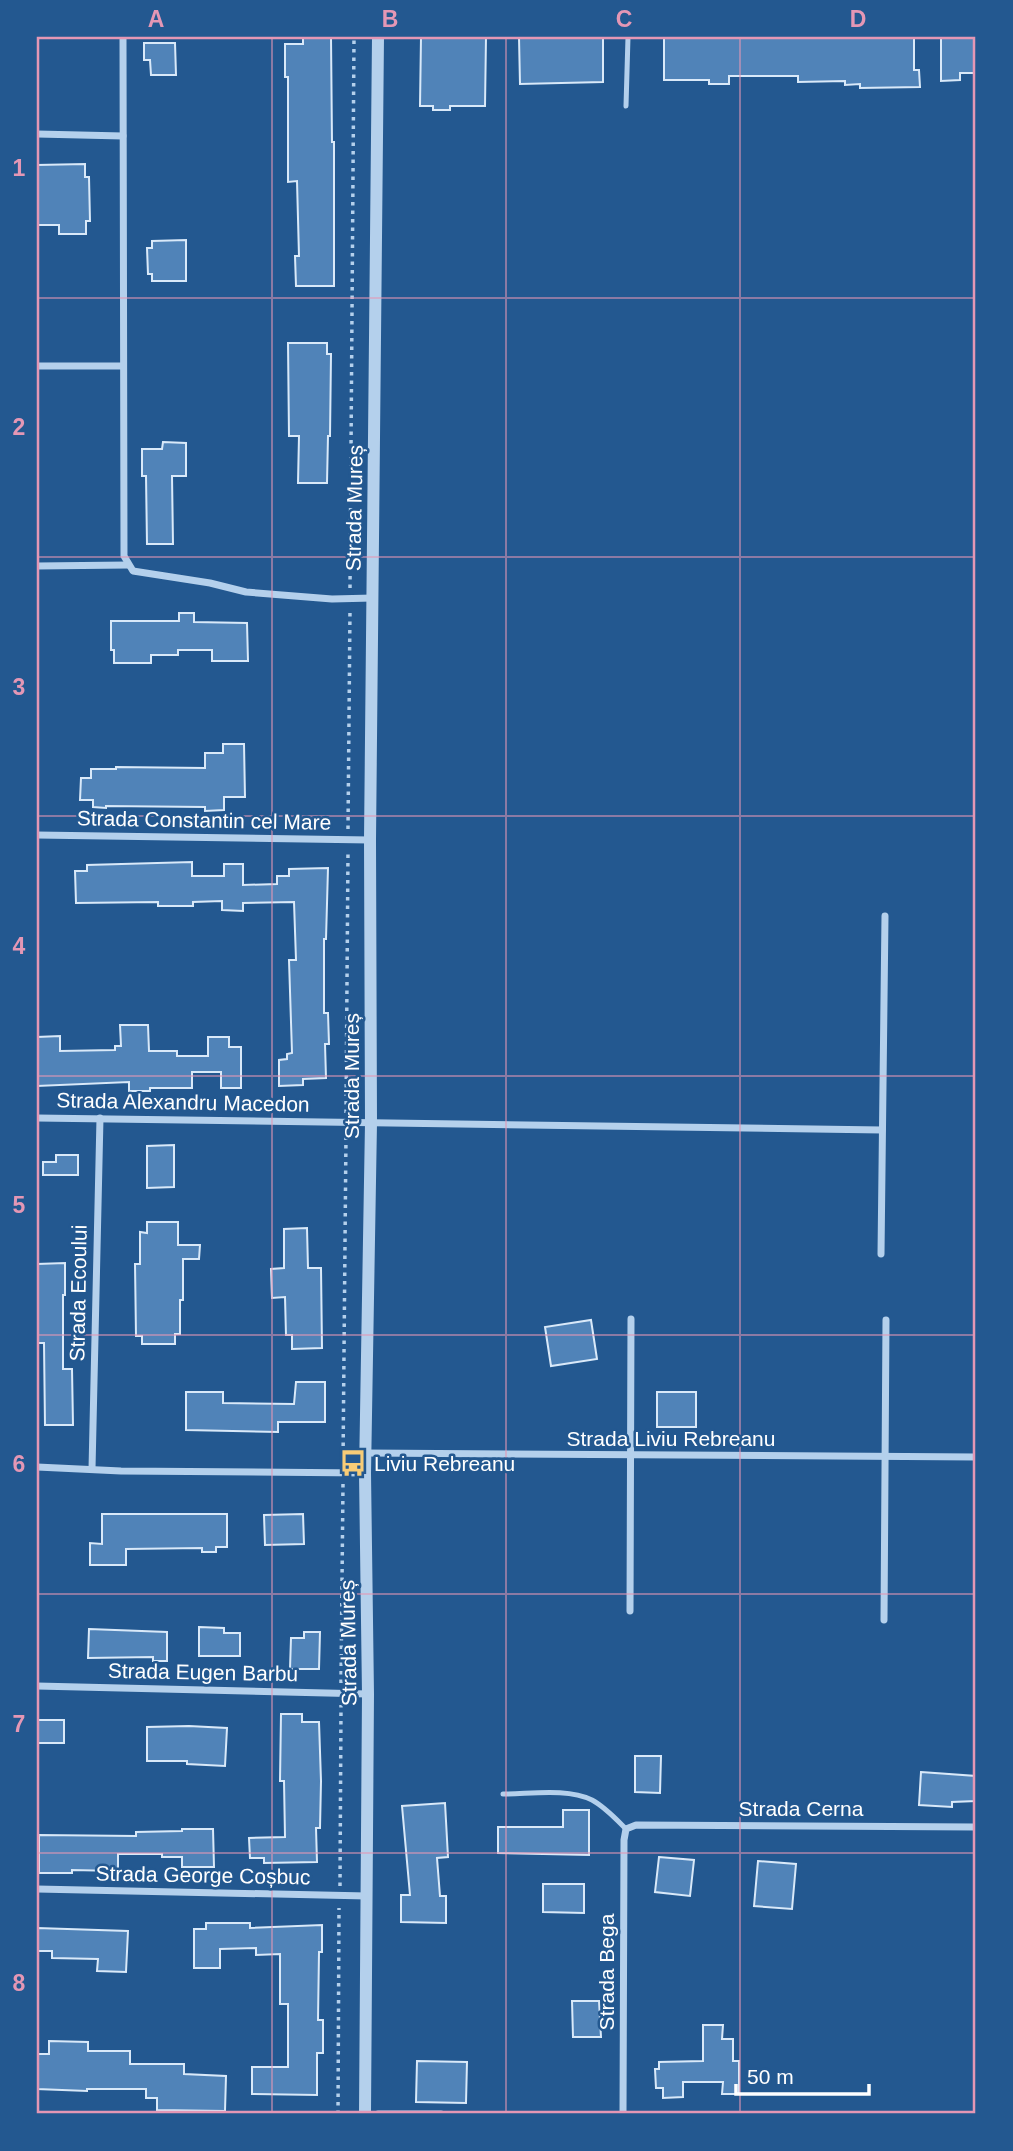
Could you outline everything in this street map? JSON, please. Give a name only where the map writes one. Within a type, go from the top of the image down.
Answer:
[{"type":"street","points":[[123,37],[122,366],[124,556],[128,565],[133,571],[210,583],[246,592],[332,599],[373,598]]},
{"type":"street","name":"Strada Mureș","points":[[365,2114],[369,1694],[365,1473],[371,1123],[370,840],[378,37]]},
{"type":"street","points":[[37,134],[123,136]]},
{"type":"street","points":[[37,366],[122,366]]},
{"type":"street","points":[[37,566],[128,565]]},
{"type":"street","name":"Strada Constantin cel Mare","points":[[37,835],[370,840]]},
{"type":"street","points":[[881,1254],[885,916]]},
{"type":"street","name":"Strada Alexandru Macedon","points":[[37,1118],[883,1130]]},
{"type":"street","name":"Strada Ecoului","points":[[92,1469],[100,1118]]},
{"type":"street","points":[[630,1611],[631,1319]]},
{"type":"street","points":[[884,1620],[886,1320]]},
{"type":"street","name":"Strada Liviu Rebreanu","points":[[366,1453],[976,1457]]},
{"type":"street","points":[[37,1467],[365,1473]]},
{"type":"street","name":"Strada Eugen Barbu","points":[[37,1686],[369,1694]]},
{"type":"street","name":"Strada Cerna","points":[[626,1829],[636,1825],[976,1827]]},
{"type":"street","name":"Strada Bega","points":[[624,2114],[626,1829]]},
{"type":"street","name":"Strada George Coșbuc","points":[[37,1889],[368,1896]]},
{"type":"street","points":[[378,2114],[441,2114]]},
{"type":"lane","points":[[626,106],[628,37]]},
{"type":"lane","points":[[503,1794],[582,1796],[594,1801],[626,1829]]},
{"type":"path","points":[[338,2114],[354,37]]},
{"type":"building","points":[[303,37],[331,37],[334,286],[296,286],[295,256],[299,256],[297,181],[288,182],[288,77],[285,77],[285,44],[303,44]]},
{"type":"building","points":[[421,37],[486,37],[485,106],[450,106],[450,110],[433,110],[433,106],[420,106]]},
{"type":"building","points":[[519,37],[603,37],[603,82],[520,84]]},
{"type":"building","points":[[664,37],[914,37],[914,70],[919,70],[920,87],[860,88],[860,84],[845,85],[845,81],[798,82],[798,76],[729,76],[729,84],[709,84],[709,80],[664,80]]},
{"type":"building","points":[[941,37],[976,37],[976,73],[960,73],[960,80],[941,81]]},
{"type":"building","points":[[144,43],[175,43],[176,75],[151,75],[150,60],[144,60]]},
{"type":"building","points":[[85,164],[85,177],[89,177],[90,221],[86,221],[86,234],[59,234],[59,225],[37,225],[37,165]]},
{"type":"building","points":[[186,240],[186,281],[152,281],[152,274],[148,274],[147,248],[152,248],[152,241]]},
{"type":"building","points":[[288,343],[327,343],[327,354],[331,354],[327,483],[298,483],[299,436],[289,436]]},
{"type":"building","points":[[163,442],[186,443],[186,476],[172,476],[173,544],[147,544],[146,476],[142,476],[142,449],[162,449]]},
{"type":"building","points":[[179,613],[194,613],[194,622],[247,623],[248,661],[212,661],[212,650],[178,650],[178,655],[151,655],[151,663],[114,663],[111,621],[179,621]]},
{"type":"building","points":[[223,744],[244,744],[245,797],[224,797],[224,810],[205,811],[205,807],[106,808],[93,807],[93,800],[80,800],[81,778],[91,778],[91,769],[205,768],[205,753],[223,753]]},
{"type":"building","points":[[192,862],[192,876],[224,876],[224,864],[243,864],[243,885],[277,884],[277,876],[289,876],[289,869],[328,868],[324,939],[324,1013],[328,1013],[329,1044],[325,1044],[326,1078],[303,1079],[303,1085],[279,1086],[279,1060],[287,1059],[287,1054],[292,1053],[289,960],[296,960],[294,902],[243,903],[243,911],[222,910],[222,901],[193,902],[193,906],[158,906],[158,902],[76,903],[75,871],[87,871],[87,865]]},
{"type":"building","points":[[120,1025],[148,1025],[149,1051],[177,1051],[177,1056],[208,1056],[208,1037],[229,1037],[229,1047],[241,1047],[241,1088],[221,1088],[221,1072],[192,1072],[192,1088],[129,1091],[129,1082],[37,1086],[37,1037],[60,1036],[60,1051],[115,1050],[115,1046],[121,1046]]},
{"type":"building","points":[[174,1145],[174,1187],[147,1188],[147,1146]]},
{"type":"building","points":[[56,1155],[78,1155],[78,1175],[43,1175],[43,1162],[56,1162]]},
{"type":"building","points":[[147,1222],[178,1222],[178,1245],[200,1245],[199,1259],[183,1259],[180,1334],[175,1334],[175,1344],[142,1344],[142,1336],[136,1336],[135,1264],[140,1264],[140,1232],[147,1233]]},
{"type":"building","points":[[307,1228],[308,1268],[321,1268],[322,1348],[292,1349],[292,1335],[286,1335],[285,1297],[272,1298],[271,1269],[284,1268],[284,1229]]},
{"type":"building","points":[[65,1263],[63,1369],[72,1369],[73,1425],[45,1425],[44,1343],[37,1343],[37,1264]]},
{"type":"building","points":[[591,1320],[597,1359],[551,1366],[545,1327]]},
{"type":"building","points":[[296,1382],[325,1382],[325,1422],[278,1422],[278,1432],[186,1430],[186,1392],[223,1392],[223,1403],[294,1404]]},
{"type":"building","points":[[657,1392],[696,1392],[696,1427],[657,1427]]},
{"type":"building","points":[[102,1514],[227,1514],[227,1547],[216,1547],[216,1552],[202,1552],[202,1548],[126,1549],[126,1565],[90,1565],[90,1543],[102,1544]]},
{"type":"building","points":[[303,1514],[304,1544],[265,1545],[264,1515]]},
{"type":"building","points":[[199,1627],[224,1628],[224,1633],[240,1633],[240,1656],[199,1656]]},
{"type":"building","points":[[89,1629],[167,1632],[167,1661],[153,1661],[153,1657],[88,1658]]},
{"type":"building","points":[[304,1632],[320,1632],[319,1669],[290,1669],[291,1638],[304,1638]]},
{"type":"building","points":[[281,1714],[302,1714],[302,1722],[319,1722],[321,1781],[320,1828],[316,1828],[317,1862],[264,1863],[264,1858],[250,1858],[249,1838],[285,1837],[284,1781],[280,1781]]},
{"type":"building","points":[[37,1720],[64,1720],[64,1743],[37,1743]]},
{"type":"building","points":[[147,1727],[227,1728],[225,1766],[187,1764],[187,1761],[147,1761]]},
{"type":"building","points":[[635,1756],[661,1756],[660,1793],[635,1792]]},
{"type":"building","points":[[921,1772],[976,1776],[976,1801],[952,1802],[952,1807],[919,1805]]},
{"type":"building","points":[[445,1803],[448,1857],[437,1858],[440,1896],[446,1896],[446,1923],[401,1922],[401,1895],[410,1895],[402,1806]]},
{"type":"building","points":[[563,1810],[589,1810],[589,1855],[498,1853],[498,1827],[563,1827]]},
{"type":"building","points":[[213,1829],[214,1867],[182,1867],[182,1857],[162,1857],[162,1854],[118,1854],[118,1871],[72,1870],[72,1873],[39,1873],[39,1835],[136,1836],[136,1832]]},
{"type":"building","points":[[659,1857],[694,1860],[690,1896],[655,1892]]},
{"type":"building","points":[[758,1861],[796,1864],[792,1909],[754,1906]]},
{"type":"building","points":[[543,1884],[584,1884],[584,1913],[543,1912]]},
{"type":"building","points":[[206,1923],[250,1923],[250,1928],[322,1925],[318,2020],[323,2020],[323,2053],[317,2053],[317,2095],[252,2094],[252,2067],[288,2067],[288,2004],[280,2004],[280,1954],[256,1955],[256,1948],[220,1949],[220,1968],[194,1968],[194,1929],[206,1929]]},
{"type":"building","points":[[37,1928],[128,1931],[126,1972],[97,1971],[98,1959],[52,1958],[52,1951],[37,1951]]},
{"type":"building","points":[[572,2001],[599,2001],[601,2037],[573,2037]]},
{"type":"building","points":[[703,2025],[723,2025],[722,2039],[733,2039],[733,2061],[739,2061],[739,2094],[722,2094],[723,2082],[683,2082],[683,2097],[663,2098],[663,2088],[656,2088],[655,2069],[659,2069],[659,2062],[703,2061]]},
{"type":"building","points":[[49,2041],[88,2042],[88,2051],[130,2051],[130,2064],[184,2064],[184,2074],[226,2076],[225,2111],[157,2110],[157,2098],[146,2098],[146,2089],[37,2089],[37,2054],[49,2054]]},
{"type":"building","points":[[417,2061],[467,2062],[466,2103],[416,2102]]},
{"type":"place","name":"Liviu Rebreanu","points":[[353,1463]]}]
